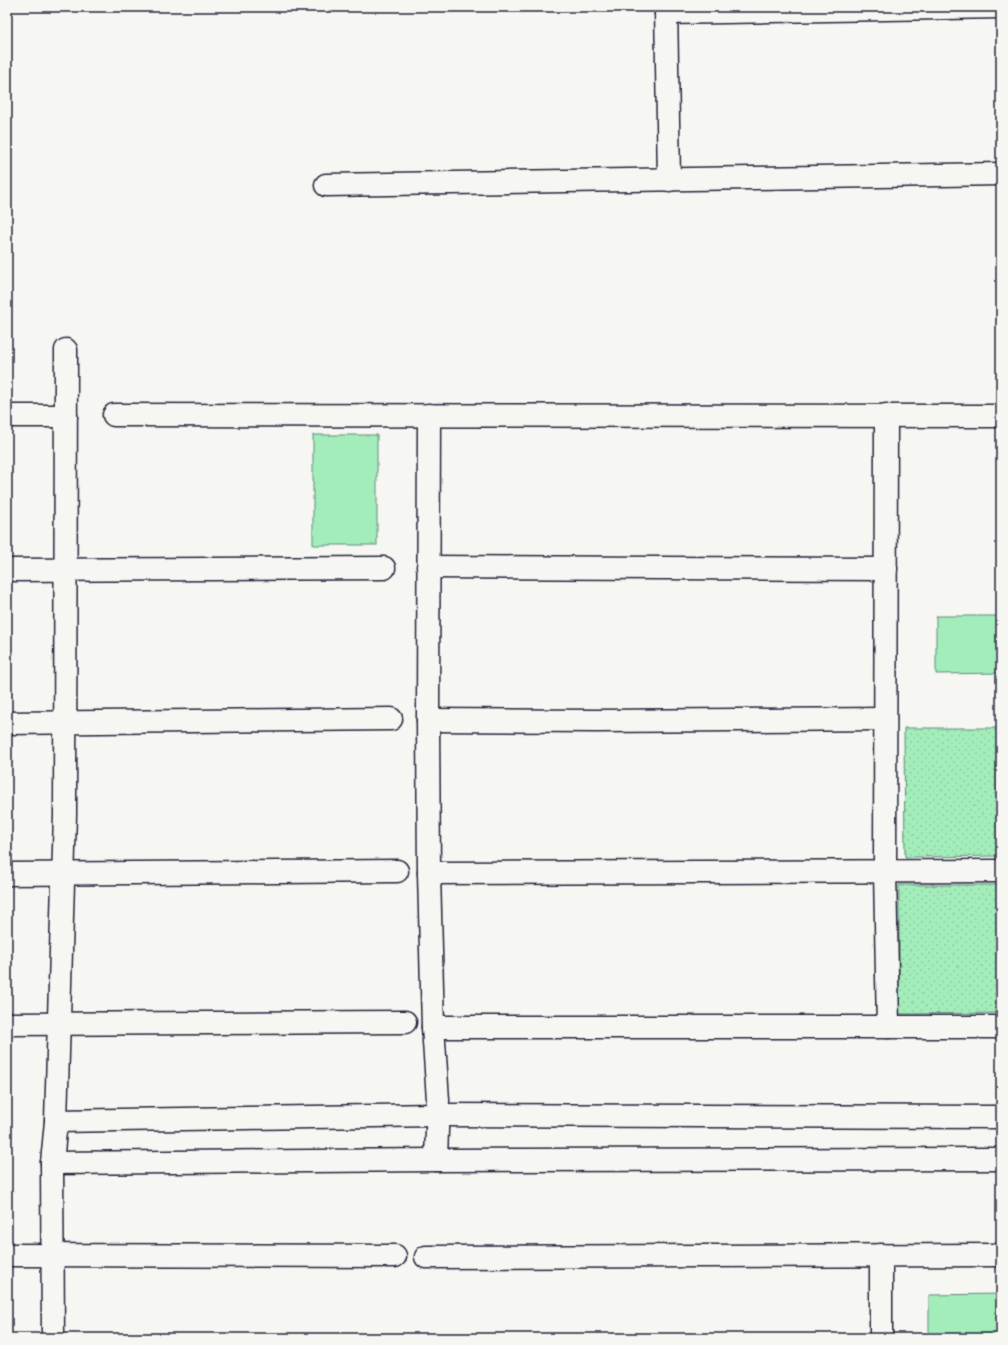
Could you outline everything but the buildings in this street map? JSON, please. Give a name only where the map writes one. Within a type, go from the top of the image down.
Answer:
[{"type":"street","points":[[669,180],[666,10],[1001,7]]},
{"type":"street","points":[[326,185],[1001,174]]},
{"type":"street","points":[[53,1338],[52,1163],[56,1121],[65,814],[66,350]]},
{"type":"street","points":[[429,414],[429,873],[433,1027],[438,1100],[436,1160]]},
{"type":"street","points":[[114,415],[429,414],[1001,416]]},
{"type":"street","points":[[886,415],[885,872],[888,1027]]},
{"type":"street","points":[[7,416],[66,416]]},
{"type":"street","points":[[428,566],[886,569]]},
{"type":"street","points":[[7,570],[384,568]]},
{"type":"street","points":[[7,723],[391,719]]},
{"type":"street","points":[[428,720],[598,722],[885,719]]},
{"type":"street","points":[[7,874],[397,871]]},
{"type":"street","points":[[429,873],[1001,871]]},
{"type":"street","points":[[7,1024],[405,1022]]},
{"type":"street","points":[[433,1027],[1001,1027]]},
{"type":"street","points":[[56,1121],[437,1115],[1001,1117]]},
{"type":"street","points":[[52,1163],[436,1160],[1001,1159]]},
{"type":"street","points":[[7,1255],[395,1256]]},
{"type":"street","points":[[881,1255],[881,1338]]},
{"type":"street","points":[[426,1257],[1001,1255]]},
{"type":"green space","points":[[313,435],[377,435],[377,545],[313,545]]},
{"type":"green space","points":[[936,616],[1001,616],[1001,673],[936,674]]},
{"type":"green space","points":[[904,728],[1001,728],[1001,856],[905,857]]},
{"type":"green space","points":[[899,885],[1001,885],[1001,1013],[899,1014]]},
{"type":"green space","points":[[1001,1294],[1001,1338],[929,1338],[929,1295]]}]
